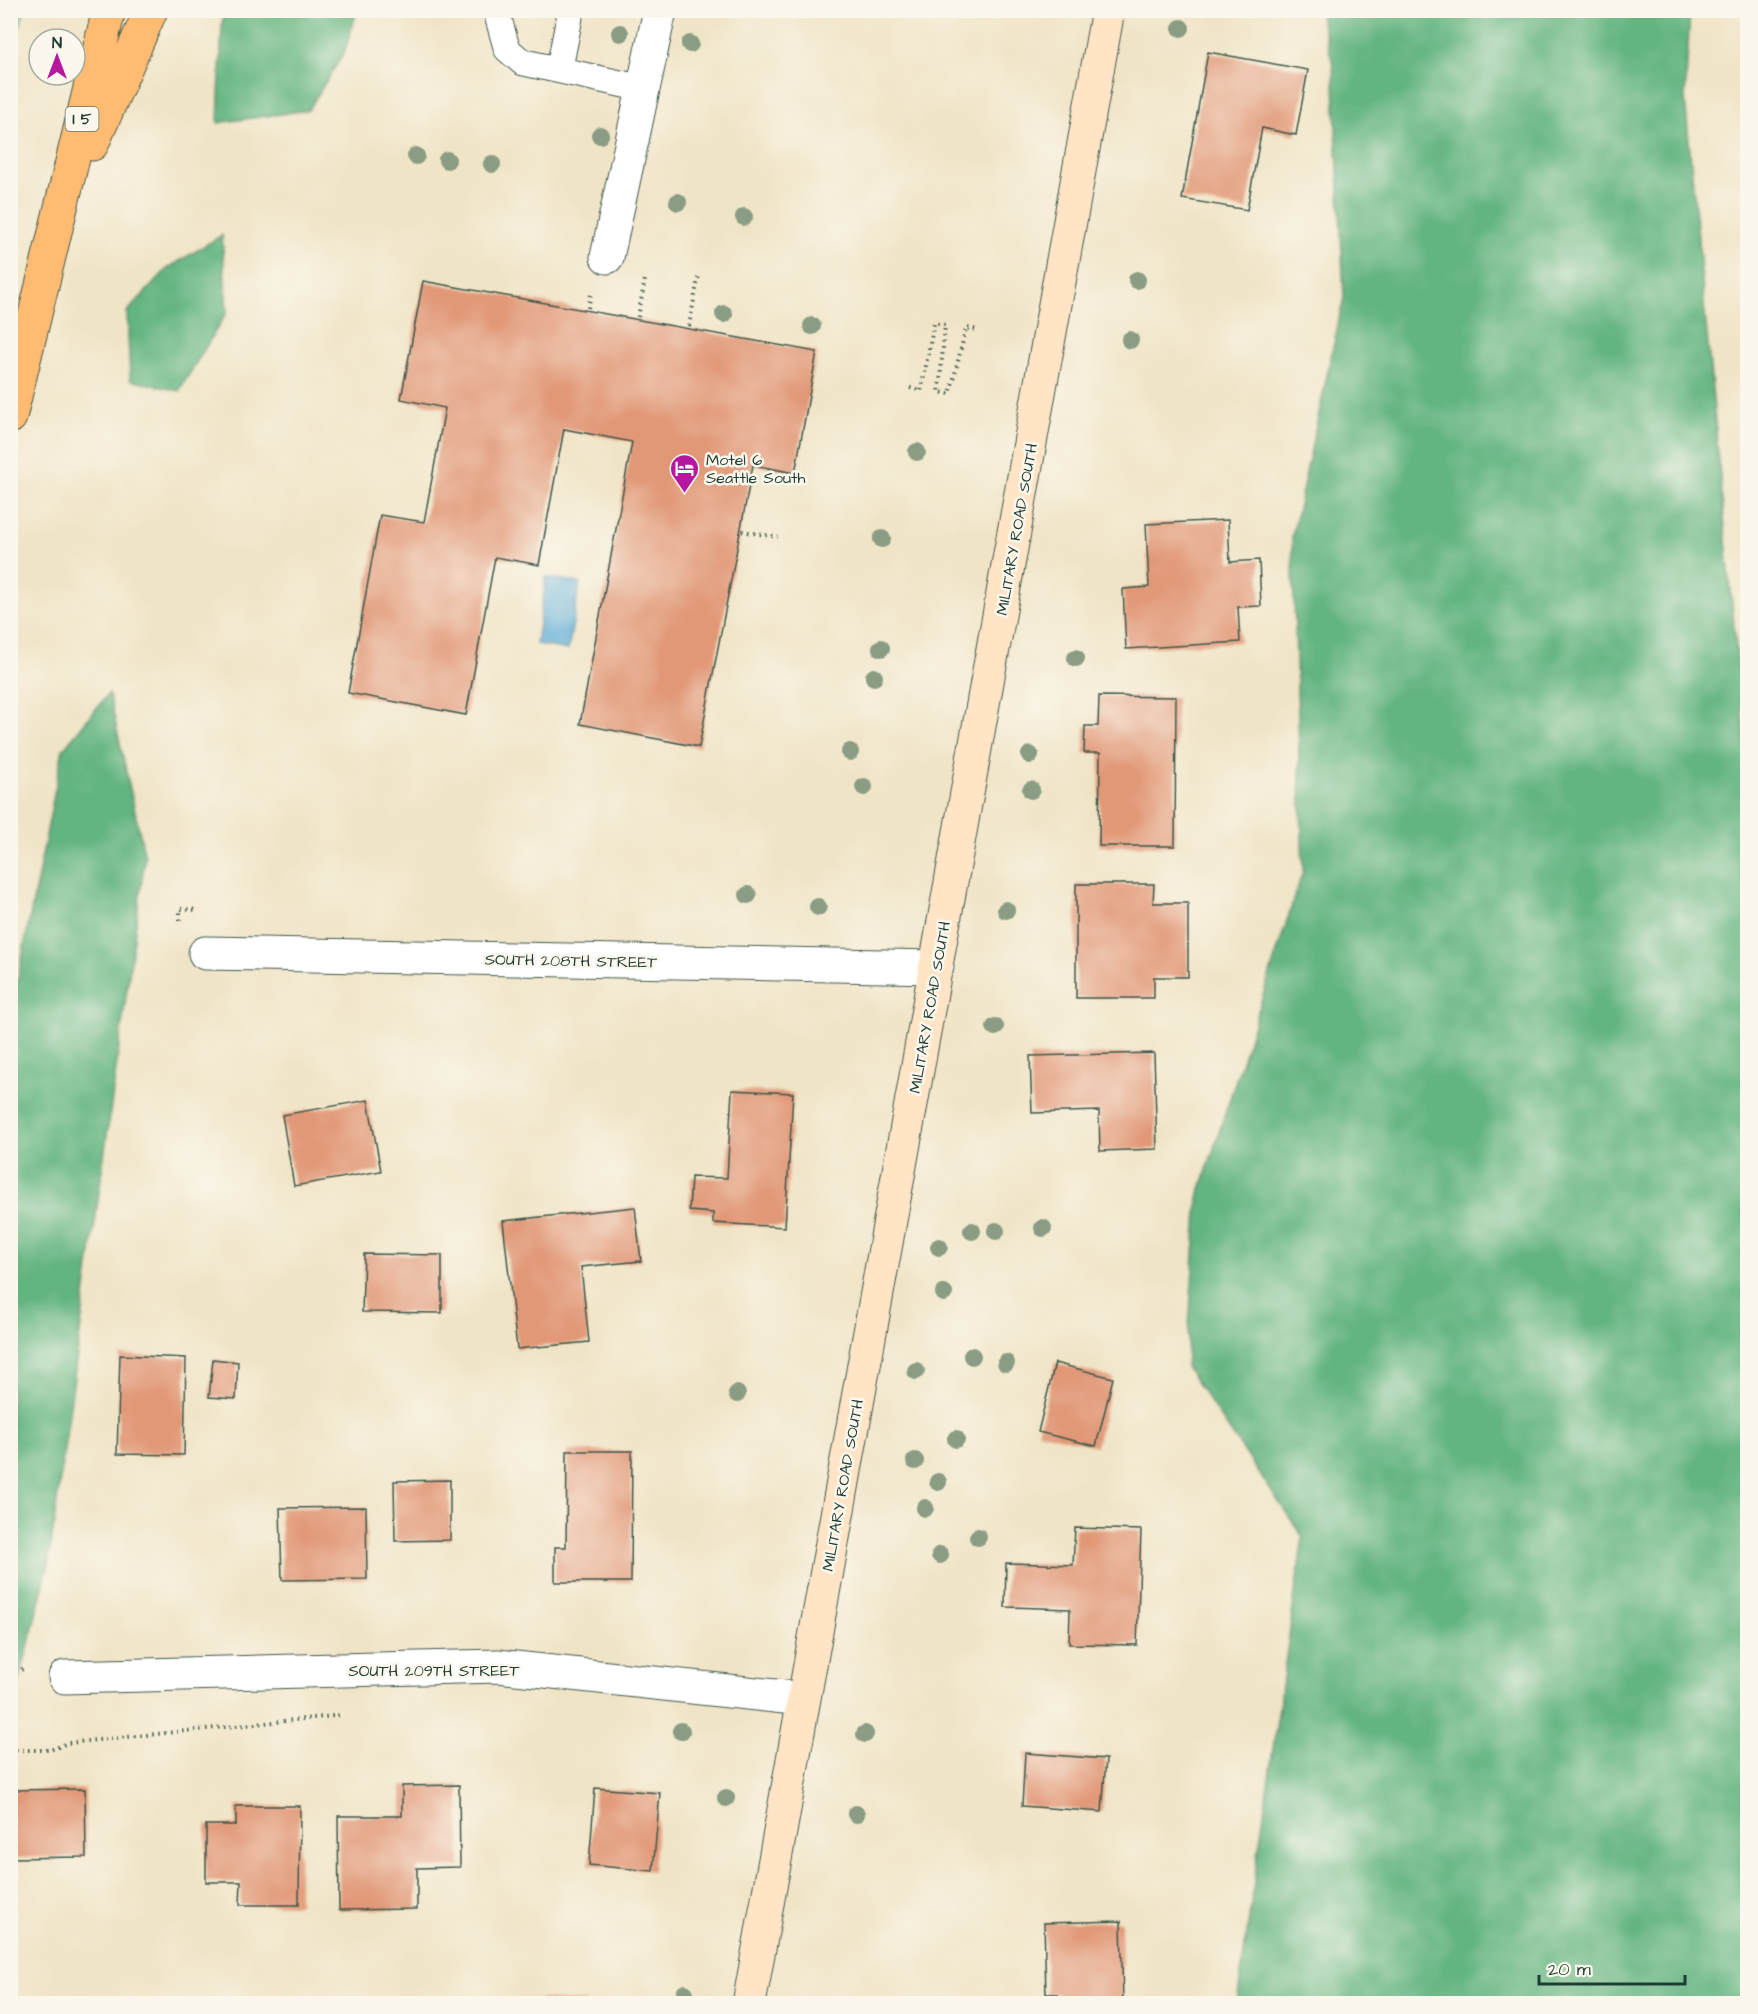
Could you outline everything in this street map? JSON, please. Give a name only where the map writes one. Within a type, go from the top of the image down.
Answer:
[{"type":"highway","name":"I 5","points":[[10,417],[109,10]]},
{"type":"highway","points":[[55,228],[151,10]]},
{"type":"main road","name":"MILITARY ROAD SOUTH","points":[[749,2004],[1108,10]]},
{"type":"street","points":[[607,257],[645,89],[660,10]]},
{"type":"street","name":"SOUTH 208TH STREET","points":[[205,953],[937,967]]},
{"type":"street","name":"SOUTH 209TH STREET","points":[[64,1677],[498,1666],[803,1699]]},
{"type":"lane","points":[[496,10],[507,49],[522,62],[645,89]]},
{"type":"lane","points":[[559,70],[571,10]]},
{"type":"path","points":[[689,326],[699,274]]},
{"type":"path","points":[[638,317],[644,282]]},
{"type":"path","points":[[909,388],[921,391],[934,323],[945,326],[939,392],[950,394],[966,328],[980,330]]},
{"type":"path","points":[[742,531],[778,537]]},
{"type":"path","points":[[10,1750],[50,1750],[68,1743],[347,1715]]},
{"type":"green space","points":[[226,10],[357,11],[344,53],[308,110],[218,123],[222,22]]},
{"type":"green space","points":[[10,11],[24,11],[11,57]]},
{"type":"green space","points":[[1319,11],[1690,11],[1685,98],[1748,776],[1747,2003],[1237,2003],[1303,1537],[1186,1367],[1198,1198],[1303,871],[1292,537],[1344,297],[1333,64]]},
{"type":"green space","points":[[222,235],[227,312],[179,391],[130,380],[127,312],[168,268]]},
{"type":"green space","points":[[109,693],[145,857],[48,1567],[11,1715],[11,1013],[63,749]]},
{"type":"water","points":[[546,577],[580,583],[568,650],[536,644]]},
{"type":"building","points":[[1208,52],[1308,70],[1296,135],[1262,128],[1247,210],[1182,199]]},
{"type":"building","name":"Motel 6 Seattle South","points":[[423,281],[817,352],[795,473],[753,465],[699,747],[580,724],[632,442],[564,429],[539,565],[495,557],[466,715],[348,693],[380,515],[424,522],[445,408],[401,399]]},
{"type":"building","points":[[1228,520],[1230,562],[1259,560],[1261,606],[1238,607],[1240,642],[1126,649],[1123,589],[1149,587],[1146,524]]},
{"type":"building","points":[[1099,696],[1176,697],[1175,846],[1099,846],[1100,753],[1084,753],[1085,726],[1098,726]]},
{"type":"building","points":[[1076,884],[1154,884],[1153,903],[1188,903],[1188,977],[1154,977],[1154,998],[1076,998]]},
{"type":"building","points":[[1154,1053],[1157,1149],[1100,1151],[1099,1111],[1032,1113],[1030,1056]]},
{"type":"building","points":[[732,1090],[793,1093],[785,1227],[713,1223],[713,1213],[689,1211],[691,1177],[727,1178]]},
{"type":"building","points":[[368,1100],[381,1171],[294,1186],[282,1115]]},
{"type":"building","points":[[635,1207],[641,1261],[581,1267],[589,1342],[517,1349],[503,1221]]},
{"type":"building","points":[[364,1254],[442,1255],[442,1313],[362,1312]]},
{"type":"building","points":[[120,1355],[186,1358],[184,1455],[117,1454]]},
{"type":"building","points":[[213,1359],[238,1362],[236,1399],[209,1397]]},
{"type":"building","points":[[1055,1363],[1113,1378],[1096,1446],[1038,1432]]},
{"type":"building","points":[[567,1451],[632,1451],[631,1582],[555,1582],[555,1547],[566,1547]]},
{"type":"building","points":[[450,1480],[450,1540],[395,1541],[394,1481]]},
{"type":"building","points":[[366,1507],[367,1579],[282,1580],[280,1508]]},
{"type":"building","points":[[1075,1528],[1141,1530],[1137,1645],[1069,1644],[1070,1609],[1005,1607],[1006,1563],[1073,1565]]},
{"type":"building","points":[[1025,1753],[1106,1759],[1102,1812],[1022,1806]]},
{"type":"building","points":[[459,1785],[460,1867],[417,1868],[417,1909],[339,1910],[338,1816],[402,1816],[402,1786]]},
{"type":"building","points":[[595,1788],[660,1793],[653,1871],[589,1865]]},
{"type":"building","points":[[85,1789],[86,1857],[10,1858],[10,1790]]},
{"type":"building","points":[[236,1806],[300,1806],[299,1905],[240,1905],[241,1882],[206,1882],[206,1825],[236,1825]]},
{"type":"building","points":[[1121,1921],[1123,2004],[1058,2004],[1058,1994],[1046,1994],[1044,1923]]},
{"type":"building","points":[[540,1999],[587,2002],[587,2004],[540,2004]]},
{"type":"place","name":"Motel 6 Seattle South","points":[[685,494]]}]
